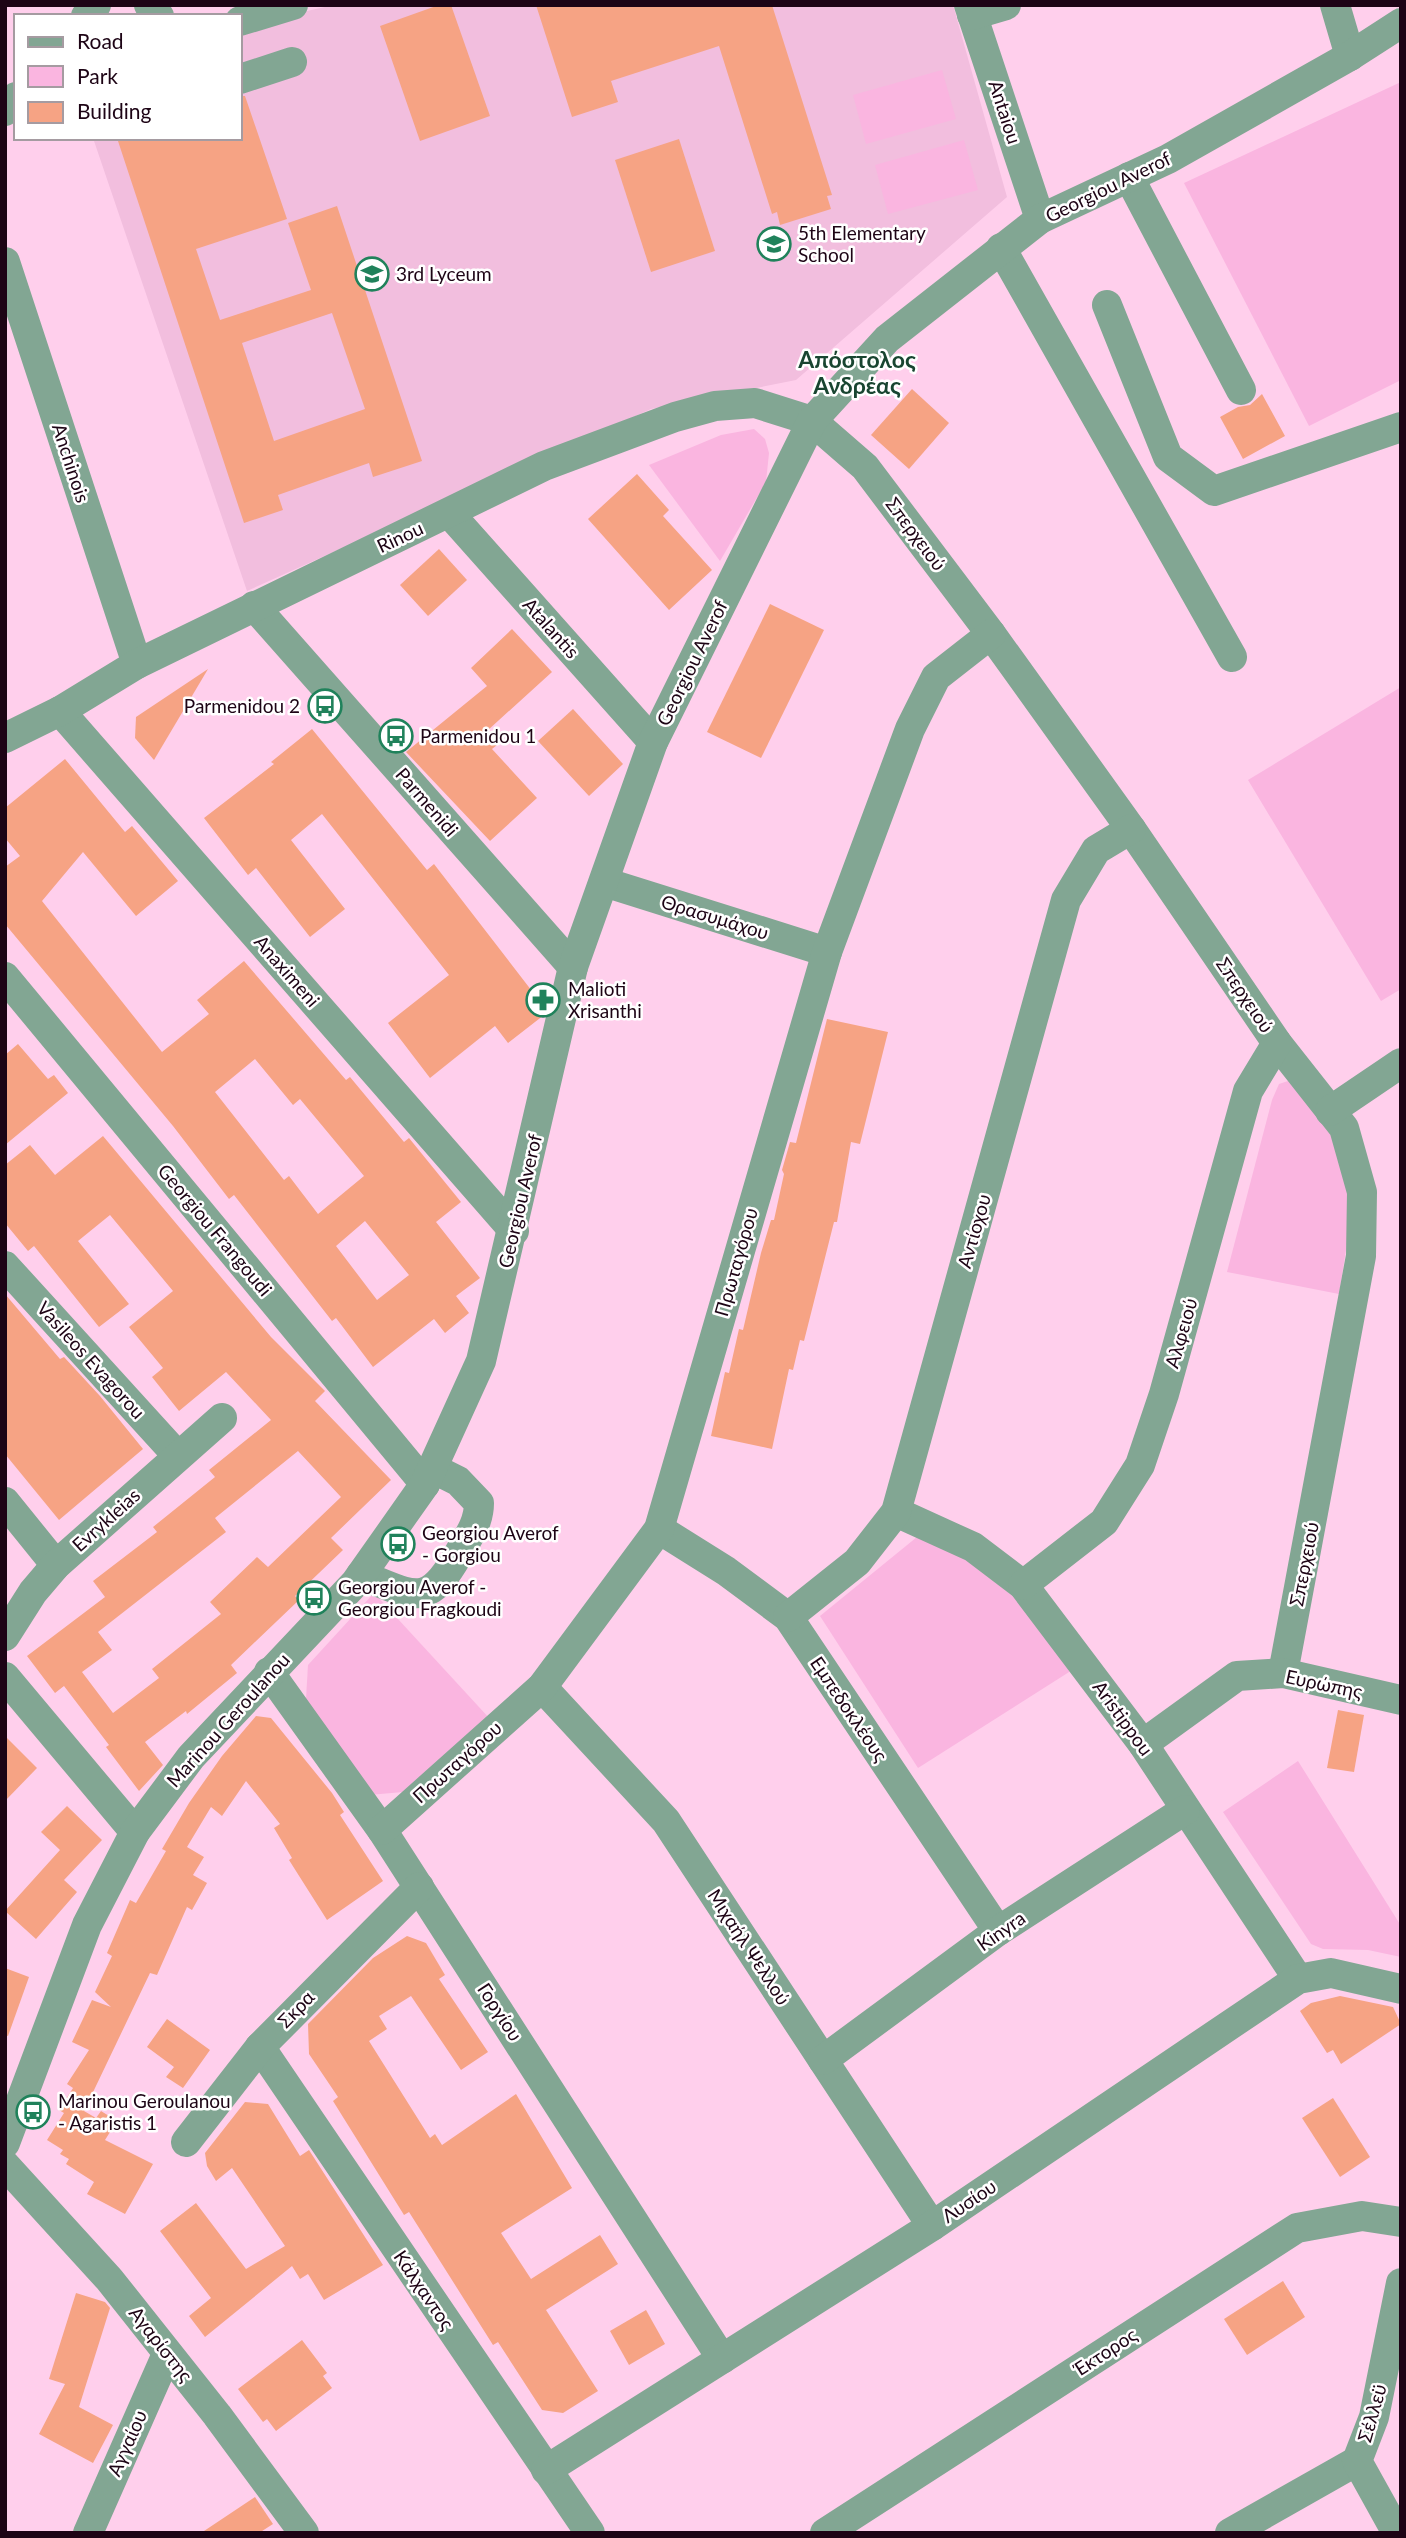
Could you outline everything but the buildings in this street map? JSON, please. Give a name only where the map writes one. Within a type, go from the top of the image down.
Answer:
[{"type":"street","points":[[242,20],[293,5]]},
{"type":"street","points":[[971,10],[1006,5]]},
{"type":"street","points":[[1335,5],[1350,56]]},
{"type":"street","name":"Antaiou","points":[[971,10],[1040,219]]},
{"type":"street","name":"Georgiou Averof","points":[[359,1578],[429,1476],[481,1361],[514,1231],[573,967],[653,742],[812,421],[887,339],[1040,219],[1168,159],[1350,56],[1401,23]]},
{"type":"street","points":[[242,78],[292,62]]},
{"type":"street","points":[[1129,177],[1241,390]]},
{"type":"street","points":[[1001,248],[1232,657]]},
{"type":"street","name":"Anchinois","points":[[5,262],[137,664]]},
{"type":"street","points":[[1107,305],[1168,457],[1214,491],[1401,427]]},
{"type":"street","name":"Rinou","points":[[5,738],[60,711],[137,664],[544,466],[675,417],[715,406],[755,403],[812,421]]},
{"type":"street","name":"Σπερχειού","points":[[812,421],[865,467],[991,634],[1131,829],[1277,1042],[1344,1128],[1362,1192],[1361,1256],[1283,1674]]},
{"type":"street","name":"Atalantis","points":[[450,514],[653,742]]},
{"type":"street","name":"Parmenidi","points":[[254,606],[573,967]]},
{"type":"street","name":"Πρωταγόρου","points":[[382,1829],[541,1687],[659,1529],[827,952],[910,729],[936,677],[991,634]]},
{"type":"street","name":"Anaximeni","points":[[60,711],[514,1231]]},
{"type":"street","name":"Αντίοχου","points":[[788,1618],[857,1562],[896,1512],[1066,900],[1096,850],[1131,829]]},
{"type":"street","name":"Θρασυμάχου","points":[[604,881],[827,952]]},
{"type":"street","name":"Georgiou Frangoudi","points":[[5,977],[429,1476]]},
{"type":"street","name":"Αλφειού","points":[[1023,1586],[1104,1522],[1140,1465],[1164,1394],[1248,1091],[1277,1042]]},
{"type":"street","points":[[1331,1111],[1401,1063]]},
{"type":"street","name":"Vasileos Evagorou","points":[[5,1265],[177,1455]]},
{"type":"street","name":"Evrykleias","points":[[5,1636],[33,1592],[56,1565],[177,1455],[222,1418]]},
{"type":"street","points":[[359,1578],[411,1594],[431,1590],[443,1581],[479,1518],[479,1503],[458,1481],[429,1476]]},
{"type":"street","points":[[5,1503],[56,1565]]},
{"type":"street","name":"Aristippou","points":[[896,1512],[973,1547],[1023,1586],[1143,1744],[1298,1979]]},
{"type":"street","name":"Εμπεδοκλέους","points":[[659,1529],[726,1571],[788,1618],[998,1931]]},
{"type":"street","name":"Marinou Geroulanou","points":[[5,2143],[87,1925],[135,1832],[191,1757],[359,1578]]},
{"type":"street","name":"Γοργίου","points":[[269,1672],[382,1829],[722,2358]]},
{"type":"street","name":"Ευρώπης","points":[[1143,1744],[1237,1676],[1283,1674],[1401,1700]]},
{"type":"street","points":[[5,1677],[135,1832]]},
{"type":"street","name":"Μιχαήλ Ψελλού","points":[[541,1687],[666,1821],[932,2226]]},
{"type":"street","name":"Kinyra","points":[[823,2060],[998,1931],[1185,1810]]},
{"type":"street","name":"Σκρα","points":[[186,2142],[260,2047],[419,1887]]},
{"type":"street","name":"Λυσίου","points":[[546,2470],[932,2226],[1298,1979],[1331,1973],[1401,1989]]},
{"type":"street","name":"Κάλχαντος","points":[[260,2047],[590,2533]]},
{"type":"street","name":"Αγαρίστης","points":[[5,2165],[109,2279],[217,2415],[304,2533]]},
{"type":"street","name":"Έκτορος","points":[[825,2533],[1297,2228],[1362,2216],[1401,2222]]},
{"type":"street","name":"Σέλλεϋ","points":[[1396,2533],[1357,2460],[1374,2417],[1401,2283]]},
{"type":"street","name":"Αγγαίου","points":[[88,2533],[167,2354]]},
{"type":"street","points":[[1230,2533],[1357,2460]]},
{"type":"shaded area","points":[[334,5],[953,5],[1007,197],[796,380],[651,409],[247,591],[94,140],[242,140],[242,26]]},
{"type":"green space","points":[[942,70],[956,119],[866,144],[853,95]]},
{"type":"green space","points":[[1401,82],[1401,380],[1309,426],[1184,183]]},
{"type":"green space","points":[[964,140],[978,190],[888,214],[875,165]]},
{"type":"green space","points":[[754,429],[765,439],[769,453],[766,482],[720,561],[649,465],[721,435]]},
{"type":"green space","points":[[1401,687],[1401,989],[1381,1001],[1248,780]]},
{"type":"green space","points":[[1294,1079],[1336,1138],[1353,1206],[1339,1294],[1227,1272],[1272,1100],[1279,1084]]},
{"type":"green space","points":[[928,1528],[1030,1610],[1077,1667],[918,1768],[820,1616]]},
{"type":"green space","points":[[374,1593],[490,1719],[403,1792],[369,1795],[306,1699],[308,1665]]},
{"type":"green space","points":[[1298,1761],[1401,1926],[1401,1957],[1368,1950],[1323,1949],[1311,1944],[1223,1812]]},
{"type":"place","name":"5th Elementary School","points":[[774,244]]},
{"type":"place","name":"3rd Lyceum","points":[[372,274]]},
{"type":"place","name":"Parmenidou 2","points":[[325,706]]},
{"type":"place","name":"Parmenidou 1","points":[[396,736]]},
{"type":"place","name":"Malioti Xrisanthi","points":[[543,1000]]},
{"type":"place","name":"Georgiou Averof - Gorgiou","points":[[398,1544]]},
{"type":"place","name":"Georgiou Averof - Georgiou Fragkoudi","points":[[314,1598]]},
{"type":"place","name":"Marinou Geroulanou - Agaristis 1","points":[[33,2112]]},
{"type":"district","name":"Απόστολος Ανδρέας","points":[[857,373]]}]
